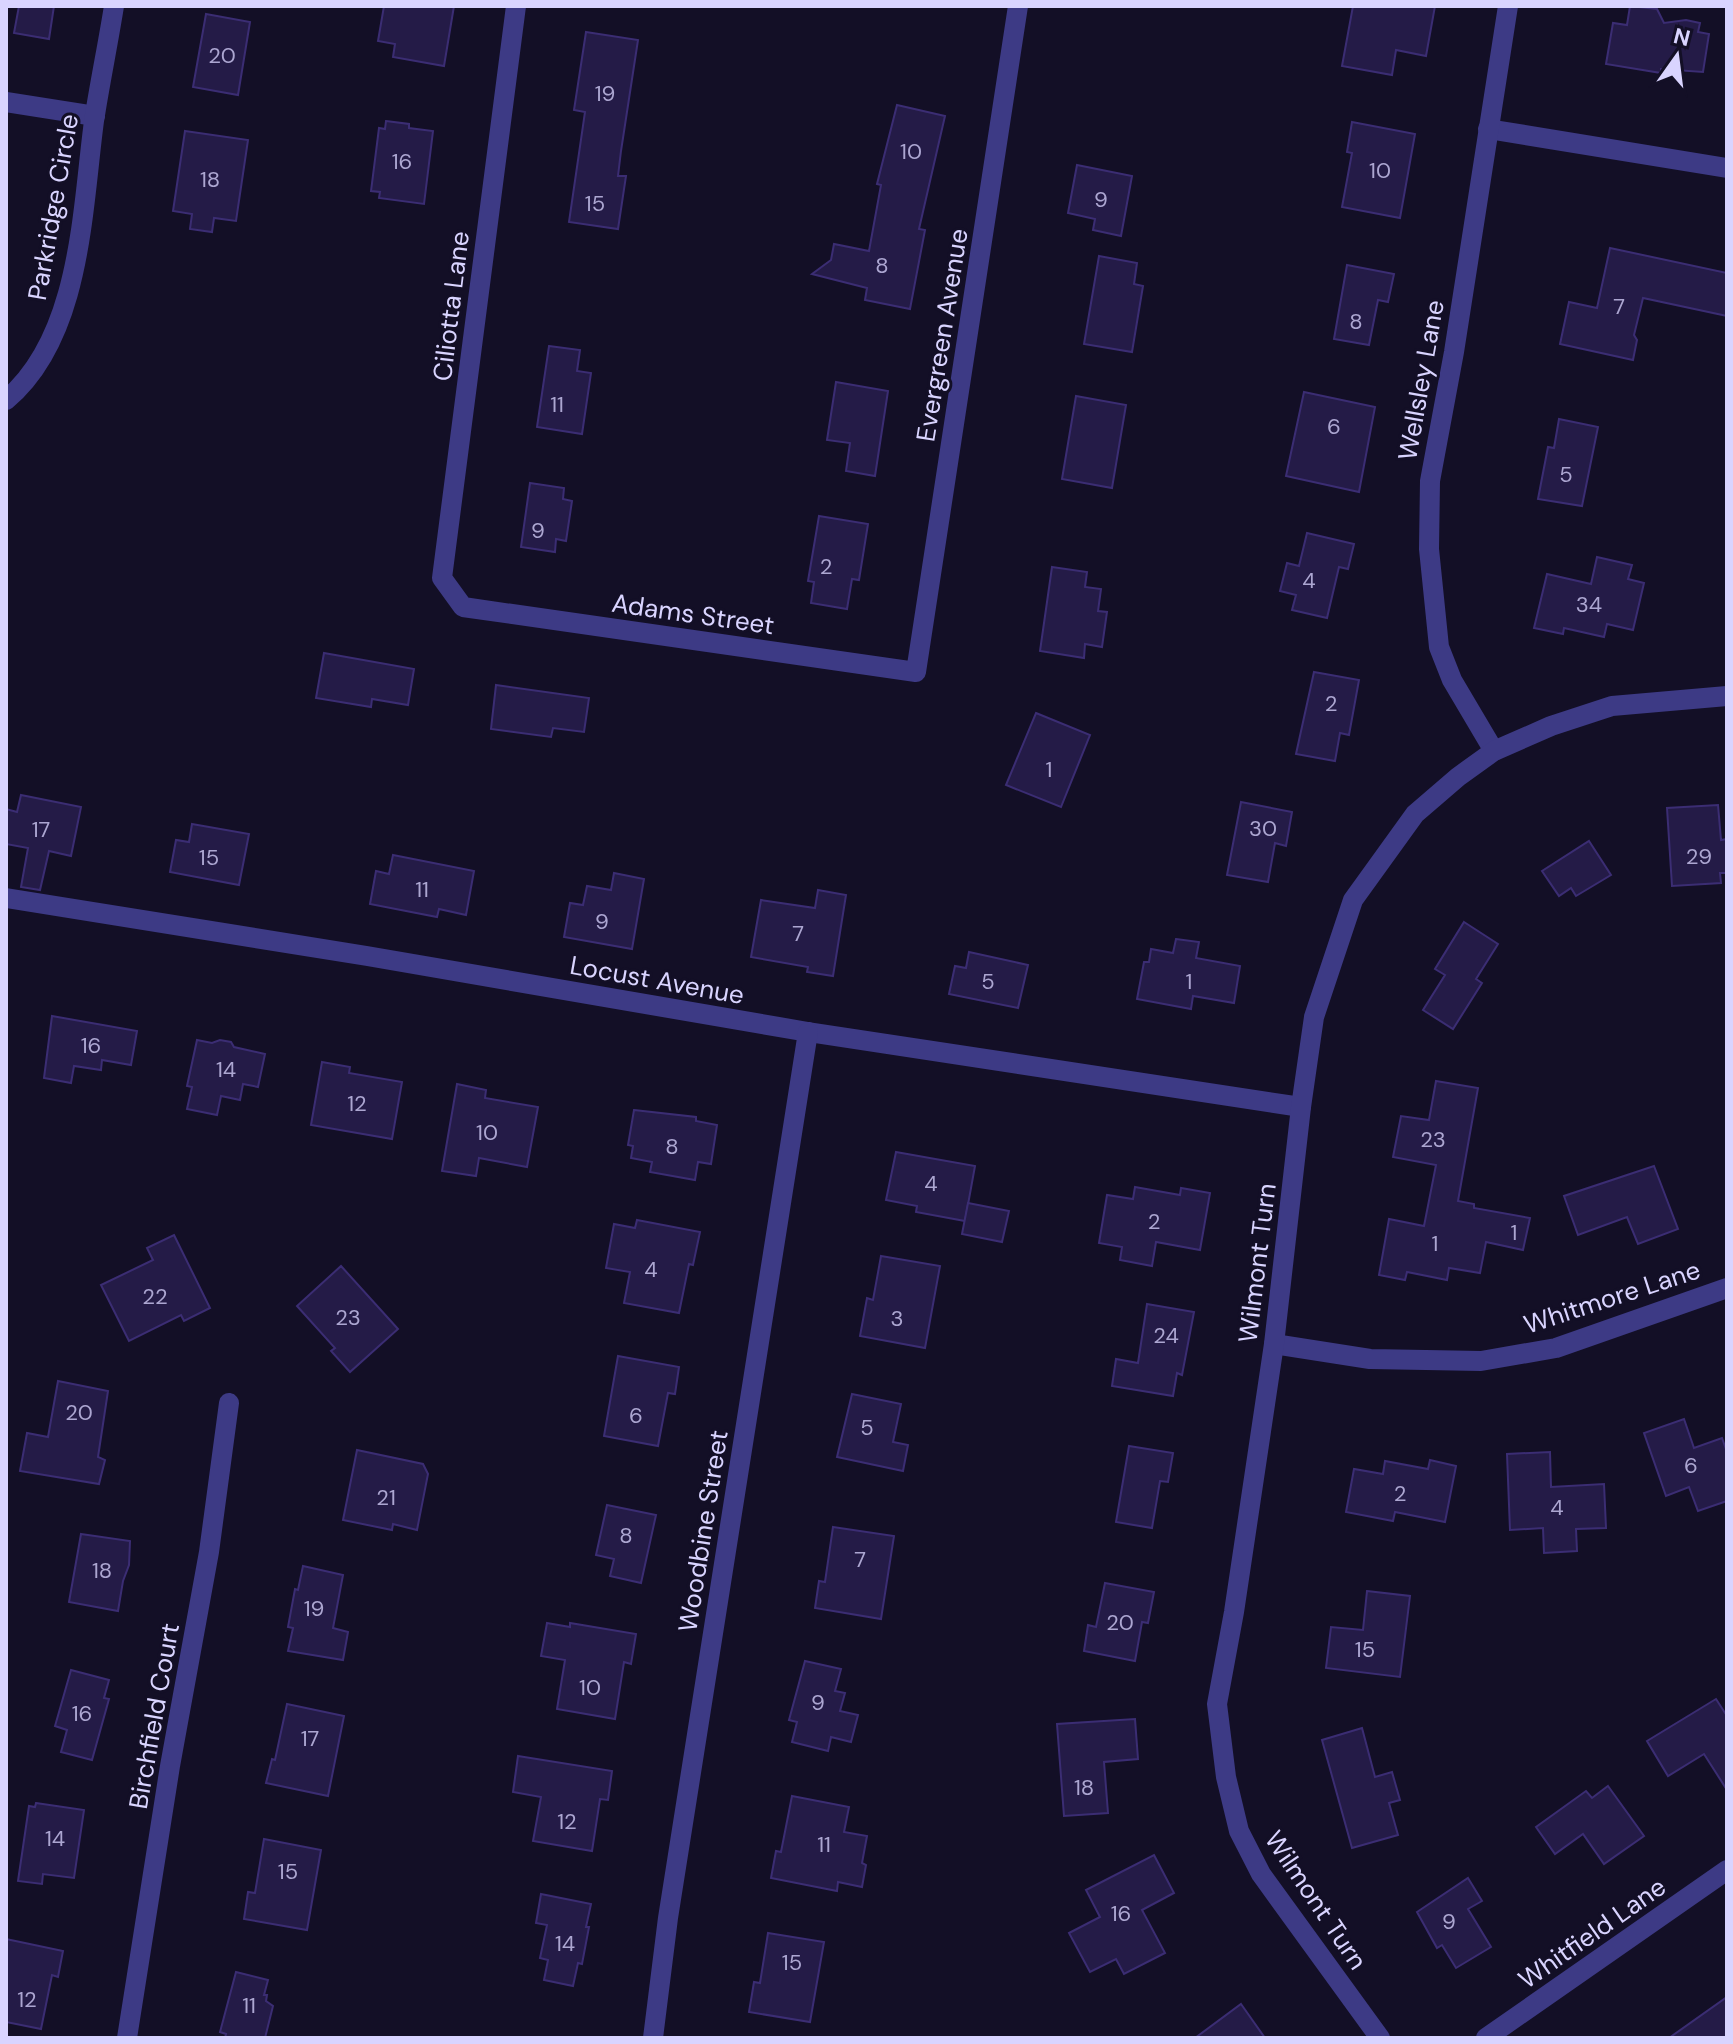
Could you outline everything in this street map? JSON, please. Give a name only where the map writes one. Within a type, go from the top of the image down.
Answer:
[{"type":"street","name":"Parkridge Circle","points":[[6,400],[18,391],[49,346],[68,296],[114,6]]},
{"type":"street","name":"Ciliotta Lane","points":[[463,607],[442,578],[516,6]]},
{"type":"street","name":"Evergreen Avenue","points":[[916,672],[1018,6]]},
{"type":"street","name":"Wellsley Lane","points":[[1494,751],[1452,680],[1439,647],[1429,549],[1430,481],[1508,6]]},
{"type":"street","points":[[6,102],[95,116]]},
{"type":"street","points":[[1488,129],[1727,168]]},
{"type":"street","name":"Adams Street","points":[[463,607],[916,672]]},
{"type":"street","name":"Wilmont Turn","points":[[1380,2038],[1261,1874],[1239,1831],[1220,1742],[1217,1704],[1234,1612],[1274,1344],[1314,1017],[1353,900],[1415,814],[1458,777],[1494,751],[1551,726],[1612,706],[1727,696]]},
{"type":"street","name":"Locust Avenue","points":[[6,898],[808,1032],[1301,1107]]},
{"type":"street","name":"Woodbine Street","points":[[653,2038],[668,1918],[808,1032]]},
{"type":"street","name":"Whitmore Lane","points":[[1274,1344],[1370,1359],[1481,1361],[1556,1348],[1727,1288]]},
{"type":"street","name":"Birchfield Court","points":[[127,2038],[170,1766],[209,1552],[229,1403]]},
{"type":"street","name":"Whitfield Lane","points":[[1486,2038],[1727,1870]]},
{"type":"building","points":[[19,6],[54,6],[49,39],[14,33]]},
{"type":"building","points":[[384,6],[454,6],[444,66],[393,57],[395,44],[378,41]]},
{"type":"building","points":[[1353,6],[1435,6],[1426,56],[1396,50],[1392,75],[1342,66]]},
{"type":"building","points":[[1630,6],[1657,9],[1664,23],[1686,20],[1700,23],[1698,32],[1709,34],[1703,72],[1661,69],[1661,73],[1606,64],[1613,23],[1627,25]]},
{"type":"building","points":[[206,14],[250,22],[238,95],[193,87]]},
{"type":"building","points":[[586,32],[638,40],[618,176],[626,176],[618,229],[569,222],[585,112],[574,110]]},
{"type":"building","points":[[897,105],[945,116],[919,229],[925,230],[910,309],[865,300],[867,288],[812,274],[831,260],[834,244],[869,251],[881,185],[877,184]]},
{"type":"building","points":[[386,121],[433,131],[424,204],[379,198],[380,192],[371,191],[379,128],[385,129]]},
{"type":"building","points":[[1352,122],[1415,134],[1400,218],[1342,207],[1352,153],[1347,152]]},
{"type":"building","points":[[185,131],[248,140],[236,221],[214,218],[212,232],[190,229],[192,214],[173,211]]},
{"type":"building","points":[[1077,165],[1132,176],[1121,236],[1093,230],[1095,219],[1068,213]]},
{"type":"building","points":[[1610,248],[1727,273],[1727,316],[1643,298],[1634,335],[1637,340],[1633,360],[1560,344],[1569,302],[1597,308]]},
{"type":"building","points":[[1099,256],[1137,263],[1134,284],[1143,286],[1132,352],[1084,344]]},
{"type":"building","points":[[1347,265],[1394,274],[1388,302],[1378,300],[1369,345],[1334,339]]},
{"type":"building","points":[[549,346],[580,350],[577,371],[591,373],[582,434],[537,427]]},
{"type":"building","points":[[836,382],[888,391],[875,476],[846,471],[850,443],[827,440]]},
{"type":"building","points":[[1304,392],[1375,407],[1359,492],[1286,476]]},
{"type":"building","points":[[1076,396],[1126,405],[1112,488],[1062,479]]},
{"type":"building","points":[[1559,419],[1598,427],[1582,506],[1538,499],[1548,447],[1554,448]]},
{"type":"building","points":[[530,483],[564,488],[563,499],[572,501],[566,541],[556,539],[555,552],[521,547]]},
{"type":"building","points":[[819,516],[868,524],[859,580],[852,579],[847,609],[811,603],[814,582],[808,581]]},
{"type":"building","points":[[1307,533],[1354,544],[1348,569],[1339,567],[1327,618],[1292,610],[1296,595],[1280,591],[1287,563],[1299,566]]},
{"type":"building","points":[[1597,557],[1632,565],[1628,579],[1644,583],[1633,630],[1607,624],[1604,637],[1564,628],[1563,634],[1534,628],[1547,574],[1591,584]]},
{"type":"building","points":[[1052,567],[1087,572],[1085,587],[1101,589],[1098,611],[1107,612],[1102,647],[1085,644],[1084,658],[1040,651]]},
{"type":"building","points":[[324,653],[414,669],[408,705],[372,699],[371,707],[316,698]]},
{"type":"building","points":[[1314,672],[1359,680],[1349,735],[1340,733],[1335,761],[1296,754]]},
{"type":"building","points":[[496,685],[589,698],[584,732],[553,728],[551,737],[491,729]]},
{"type":"building","points":[[1036,713],[1090,735],[1061,807],[1006,785]]},
{"type":"building","points":[[21,795],[81,807],[71,856],[49,851],[40,890],[21,887],[28,848],[6,844],[6,809],[17,812]]},
{"type":"building","points":[[1241,802],[1292,812],[1286,846],[1275,843],[1268,882],[1227,875]]},
{"type":"building","points":[[1718,805],[1721,840],[1727,839],[1727,873],[1720,873],[1721,883],[1672,886],[1667,808]]},
{"type":"building","points":[[192,824],[249,834],[239,885],[170,872],[176,840],[189,842]]},
{"type":"building","points":[[1589,841],[1611,875],[1576,896],[1571,888],[1559,896],[1542,871]]},
{"type":"building","points":[[393,855],[474,871],[466,915],[439,909],[437,917],[370,904],[376,871],[389,874]]},
{"type":"building","points":[[614,873],[644,879],[632,949],[564,937],[570,903],[583,905],[587,886],[611,890]]},
{"type":"building","points":[[818,890],[846,895],[833,976],[807,972],[808,967],[751,957],[761,900],[815,908]]},
{"type":"building","points":[[1464,922],[1498,944],[1476,979],[1482,983],[1453,1029],[1423,1010],[1445,975],[1435,969]]},
{"type":"building","points":[[1176,939],[1199,942],[1196,958],[1240,966],[1234,1003],[1193,996],[1191,1009],[1137,999],[1144,962],[1149,962],[1151,949],[1173,953]]},
{"type":"building","points":[[969,952],[1028,965],[1018,1008],[949,994],[955,966],[966,968]]},
{"type":"building","points":[[52,1016],[137,1031],[131,1065],[102,1060],[101,1070],[74,1066],[71,1083],[44,1078]]},
{"type":"building","points":[[197,1040],[231,1042],[234,1047],[265,1054],[258,1087],[243,1084],[240,1100],[221,1096],[217,1115],[187,1109],[192,1087],[187,1086]]},
{"type":"building","points":[[322,1062],[350,1067],[349,1073],[402,1082],[392,1139],[311,1125]]},
{"type":"building","points":[[1436,1081],[1478,1088],[1458,1201],[1474,1204],[1474,1208],[1530,1218],[1523,1250],[1486,1242],[1480,1273],[1449,1268],[1447,1280],[1407,1272],[1405,1280],[1379,1275],[1389,1219],[1424,1226],[1436,1165],[1393,1157],[1401,1116],[1429,1120]]},
{"type":"building","points":[[457,1084],[486,1090],[485,1098],[538,1107],[527,1167],[479,1158],[476,1176],[442,1171]]},
{"type":"building","points":[[634,1110],[696,1117],[696,1121],[717,1125],[711,1164],[698,1162],[695,1180],[650,1172],[652,1162],[631,1158],[633,1146],[628,1145]]},
{"type":"building","points":[[896,1152],[975,1166],[965,1221],[916,1212],[917,1206],[886,1200]]},
{"type":"building","points":[[1654,1166],[1678,1229],[1638,1244],[1627,1217],[1578,1235],[1564,1196]]},
{"type":"building","points":[[1135,1187],[1180,1195],[1181,1188],[1210,1193],[1200,1250],[1156,1242],[1152,1266],[1120,1260],[1122,1247],[1099,1243],[1107,1195],[1133,1199]]},
{"type":"building","points":[[968,1203],[1009,1211],[1002,1242],[962,1234]]},
{"type":"building","points":[[637,1220],[700,1232],[693,1265],[689,1264],[679,1313],[624,1303],[630,1272],[606,1268],[614,1224],[635,1228]]},
{"type":"building","points":[[174,1235],[210,1308],[184,1321],[181,1315],[129,1341],[101,1285],[153,1260],[147,1248]]},
{"type":"building","points":[[881,1256],[940,1266],[925,1348],[860,1336],[867,1298],[873,1300]]},
{"type":"building","points":[[341,1266],[398,1329],[350,1372],[331,1351],[335,1348],[297,1306]]},
{"type":"building","points":[[1147,1304],[1194,1312],[1182,1375],[1177,1373],[1173,1396],[1112,1386],[1116,1359],[1138,1363]]},
{"type":"building","points":[[618,1356],[679,1367],[675,1394],[668,1393],[658,1446],[604,1436]]},
{"type":"building","points":[[58,1381],[108,1391],[98,1457],[105,1460],[99,1484],[20,1471],[27,1433],[48,1437]]},
{"type":"building","points":[[852,1394],[901,1404],[893,1442],[908,1445],[903,1471],[837,1457]]},
{"type":"building","points":[[1684,1419],[1694,1448],[1722,1438],[1727,1452],[1727,1501],[1698,1511],[1689,1487],[1666,1496],[1644,1433]]},
{"type":"building","points":[[1129,1446],[1173,1453],[1168,1482],[1160,1481],[1152,1528],[1116,1522]]},
{"type":"building","points":[[357,1450],[423,1464],[428,1474],[417,1530],[393,1524],[392,1530],[343,1520]]},
{"type":"building","points":[[1550,1452],[1551,1487],[1604,1484],[1606,1528],[1576,1529],[1577,1551],[1544,1553],[1543,1528],[1510,1530],[1507,1454]]},
{"type":"building","points":[[1430,1460],[1456,1466],[1445,1522],[1395,1512],[1393,1521],[1346,1512],[1354,1469],[1383,1474],[1385,1461],[1428,1469]]},
{"type":"building","points":[[607,1505],[656,1515],[641,1583],[610,1576],[614,1559],[596,1555]]},
{"type":"building","points":[[833,1527],[894,1536],[881,1619],[815,1608],[819,1581],[825,1582]]},
{"type":"building","points":[[81,1534],[130,1541],[129,1565],[118,1611],[69,1602]]},
{"type":"building","points":[[303,1566],[343,1575],[333,1628],[348,1632],[343,1660],[288,1651],[293,1628],[288,1627]]},
{"type":"building","points":[[1105,1583],[1154,1592],[1148,1623],[1142,1622],[1135,1661],[1084,1651],[1088,1625],[1096,1627]]},
{"type":"building","points":[[1367,1591],[1410,1596],[1400,1677],[1326,1668],[1331,1627],[1363,1630]]},
{"type":"building","points":[[547,1623],[570,1627],[570,1623],[636,1634],[631,1664],[624,1662],[615,1719],[557,1709],[565,1660],[541,1656]]},
{"type":"building","points":[[805,1661],[841,1669],[835,1691],[845,1693],[840,1711],[858,1715],[851,1742],[831,1737],[828,1751],[792,1742],[797,1722],[789,1720]]},
{"type":"building","points":[[71,1670],[109,1680],[104,1698],[109,1699],[92,1760],[61,1752],[67,1730],[55,1726]]},
{"type":"building","points":[[1716,1699],[1727,1716],[1727,1790],[1704,1754],[1668,1776],[1647,1741]]},
{"type":"building","points":[[287,1704],[344,1716],[328,1796],[266,1783],[272,1759],[275,1760]]},
{"type":"building","points":[[1135,1719],[1138,1759],[1104,1762],[1108,1813],[1064,1816],[1057,1724]]},
{"type":"building","points":[[1362,1728],[1375,1777],[1392,1772],[1400,1800],[1389,1803],[1398,1835],[1352,1848],[1322,1740]]},
{"type":"building","points":[[518,1756],[612,1771],[608,1800],[600,1799],[592,1851],[533,1841],[541,1797],[513,1792]]},
{"type":"building","points":[[1608,1786],[1644,1836],[1604,1864],[1583,1834],[1555,1854],[1536,1827],[1586,1791],[1592,1798]]},
{"type":"building","points":[[792,1796],[849,1807],[844,1832],[867,1836],[862,1887],[838,1882],[837,1891],[771,1878],[776,1851],[781,1852]]},
{"type":"building","points":[[36,1803],[84,1810],[74,1878],[43,1874],[42,1884],[18,1881],[29,1806],[35,1807]]},
{"type":"building","points":[[264,1839],[321,1850],[307,1930],[244,1919],[248,1892],[255,1893]]},
{"type":"building","points":[[1154,1855],[1174,1893],[1142,1910],[1165,1953],[1124,1974],[1116,1959],[1090,1972],[1069,1933],[1100,1917],[1086,1890]]},
{"type":"building","points":[[1468,1878],[1482,1901],[1468,1909],[1491,1947],[1456,1968],[1442,1945],[1437,1948],[1417,1912]]},
{"type":"building","points":[[541,1894],[591,1904],[582,1964],[578,1963],[573,1986],[544,1980],[548,1960],[540,1958],[547,1925],[536,1923]]},
{"type":"building","points":[[768,1933],[824,1942],[810,2022],[749,2012],[754,1982],[760,1983]]},
{"type":"building","points":[[6,1939],[63,1951],[58,1977],[52,1975],[41,2029],[6,2022]]},
{"type":"building","points":[[236,1972],[268,1980],[264,1995],[273,2006],[265,2038],[225,2038],[226,2034],[220,2032]]},
{"type":"building","points":[[1727,1997],[1727,2038],[1669,2038]]},
{"type":"building","points":[[1241,2004],[1265,2038],[1195,2038]]}]
